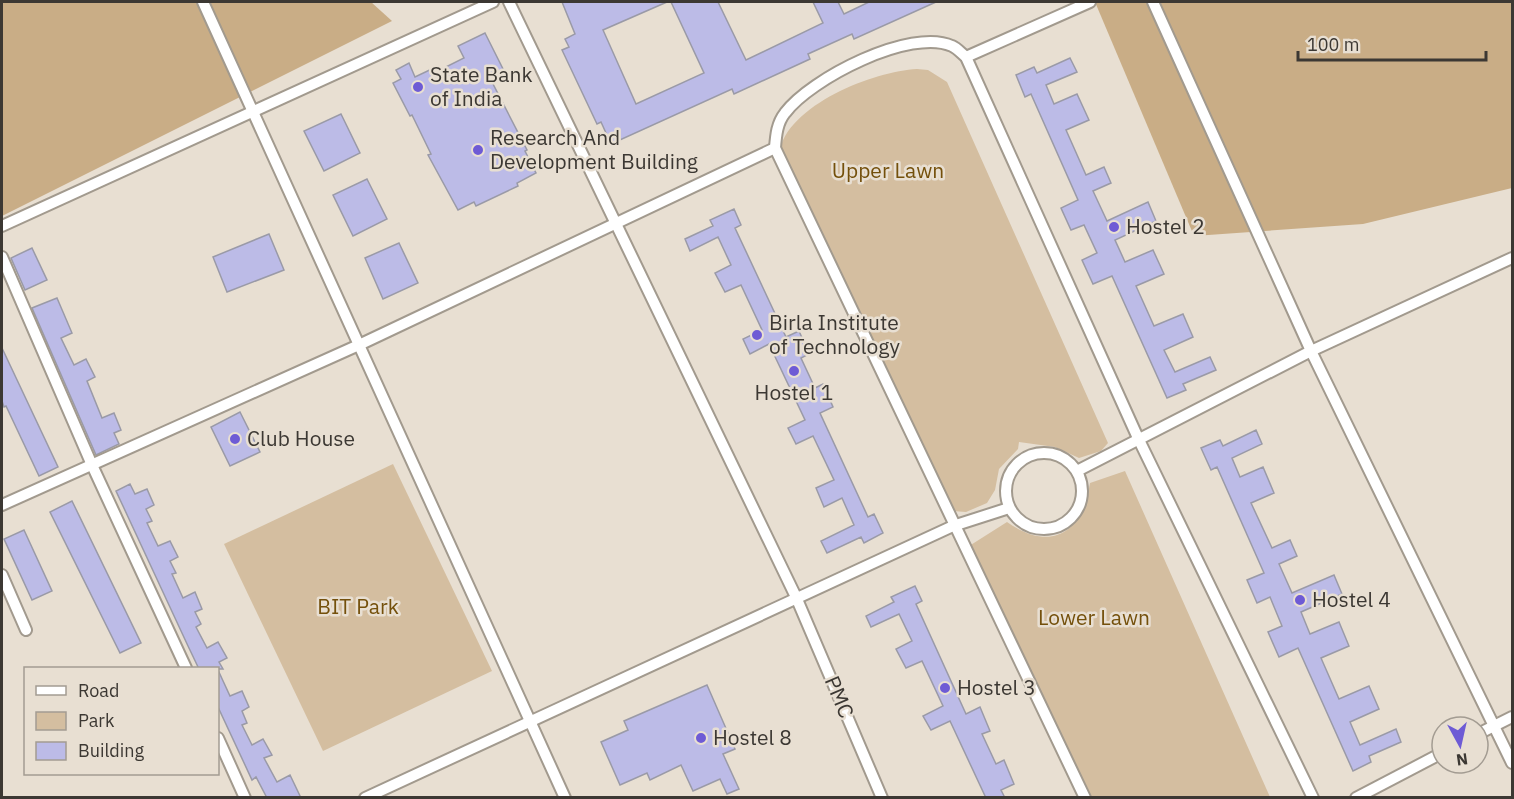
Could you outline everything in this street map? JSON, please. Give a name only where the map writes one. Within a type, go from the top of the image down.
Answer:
[{"type":"street","points":[[204,2],[565,798]]},
{"type":"street","points":[[2,226],[493,2]]},
{"type":"street","name":"PMC","points":[[510,2],[796,597],[882,798]]},
{"type":"street","points":[[966,57],[1090,2]]},
{"type":"street","points":[[1153,2],[1311,351],[1512,763]]},
{"type":"street","points":[[1085,798],[953,526],[775,148],[776,132],[783,115],[799,97],[843,68],[868,56],[926,41],[952,45],[966,57],[1138,438],[1313,798]]},
{"type":"street","points":[[2,505],[361,344],[614,222],[775,148]]},
{"type":"street","points":[[2,257],[92,465],[185,667]]},
{"type":"street","points":[[1077,471],[1311,351],[1512,258]]},
{"type":"street","points":[[1041,452],[1056,454],[1069,462],[1077,471],[1083,488],[1081,503],[1073,516],[1061,526],[1046,530],[1031,528],[1018,520],[1009,508],[1005,494],[1007,478],[1014,465],[1026,456],[1041,452]]},
{"type":"street","points":[[365,798],[953,526],[1009,508]]},
{"type":"street","points":[[2,575],[26,630]]},
{"type":"street","points":[[1490,728],[1512,717]]},
{"type":"street","points":[[219,740],[245,798]]},
{"type":"street","points":[[1356,798],[1430,759]]},
{"type":"green space","name":"Upper Lawn","points":[[917,69],[928,70],[947,82],[1108,443],[1101,451],[1079,458],[1055,447],[1019,442],[1018,449],[999,469],[995,490],[987,503],[966,512],[953,511],[779,153],[785,136],[798,120],[815,106],[835,94],[878,76]]},
{"type":"green space","name":"BIT Park","points":[[393,464],[492,671],[323,751],[224,544]]},
{"type":"green space","name":"Lower Lawn","points":[[1125,471],[1270,797],[1078,797],[966,548],[1007,522],[1038,536],[1062,533],[1080,515],[1090,483]]},
{"type":"shaded area","points":[[2,2],[371,2],[392,21],[2,216]]},
{"type":"shaded area","points":[[1095,2],[1512,2],[1512,188],[1363,224],[1194,236]]},
{"type":"building","points":[[562,2],[667,2],[603,30],[636,104],[704,73],[671,2],[718,2],[746,60],[823,23],[813,2],[838,2],[844,14],[869,2],[936,2],[854,39],[852,34],[808,54],[810,59],[734,94],[732,89],[611,144],[601,122],[597,124],[562,50],[569,47],[565,39],[575,34]]},
{"type":"building","name":"Research And Development Building","points":[[485,33],[505,73],[491,80],[527,150],[525,151],[536,173],[517,183],[518,186],[476,206],[474,202],[458,210],[428,155],[431,154],[412,115],[410,116],[393,83],[401,79],[396,70],[409,63],[415,77],[438,66],[440,70],[464,58],[458,46]]},
{"type":"building","name":"Hostel 2","points":[[1070,58],[1077,72],[1046,85],[1054,104],[1077,94],[1089,120],[1066,130],[1086,175],[1104,167],[1111,183],[1093,191],[1107,221],[1148,202],[1156,221],[1115,240],[1125,262],[1153,250],[1164,274],[1136,286],[1154,326],[1183,314],[1193,337],[1164,350],[1175,372],[1210,357],[1216,370],[1183,384],[1186,390],[1167,398],[1112,276],[1093,284],[1082,260],[1097,253],[1084,225],[1071,230],[1061,208],[1078,200],[1031,94],[1025,97],[1016,75],[1034,67],[1037,73]]},
{"type":"building","points":[[341,114],[360,153],[324,171],[304,131]]},
{"type":"building","points":[[367,179],[387,219],[353,236],[333,195]]},
{"type":"building","name":"Hostel 1","points":[[734,209],[741,225],[735,228],[786,337],[799,331],[809,354],[801,358],[815,388],[823,384],[833,407],[820,413],[868,517],[874,514],[883,533],[864,543],[861,537],[827,553],[821,541],[854,525],[842,498],[824,507],[816,488],[834,480],[813,436],[796,444],[788,428],[805,420],[769,344],[750,354],[743,339],[762,330],[741,285],[725,292],[715,273],[731,265],[718,237],[690,251],[685,239],[713,226],[710,220]]},
{"type":"building","points":[[269,234],[284,270],[227,292],[213,257]]},
{"type":"building","points":[[399,243],[418,283],[383,299],[365,258]]},
{"type":"building","points":[[32,248],[47,280],[25,290],[11,258]]},
{"type":"building","points":[[57,298],[72,333],[61,338],[74,365],[86,359],[95,377],[87,381],[102,418],[114,413],[121,430],[114,433],[119,444],[96,455],[32,308]]},
{"type":"building","points":[[2,348],[58,467],[39,476],[2,401]]},
{"type":"building","name":"Club House","points":[[240,412],[260,452],[230,466],[211,427]]},
{"type":"building","name":"Hostel 4","points":[[1256,430],[1262,444],[1232,458],[1240,477],[1263,467],[1274,493],[1251,503],[1272,548],[1290,540],[1297,556],[1279,564],[1292,593],[1334,575],[1342,594],[1301,612],[1310,634],[1339,622],[1349,646],[1321,658],[1339,699],[1369,686],[1379,709],[1350,722],[1360,745],[1396,729],[1401,742],[1369,756],[1371,762],[1353,771],[1298,648],[1279,657],[1268,632],[1282,626],[1270,597],[1257,603],[1247,580],[1264,573],[1217,467],[1211,470],[1201,448],[1220,440],[1223,446]]},
{"type":"building","points":[[130,484],[135,494],[147,489],[154,505],[146,509],[152,521],[147,523],[158,546],[170,541],[178,557],[170,561],[176,573],[172,574],[183,598],[195,592],[202,609],[195,612],[201,624],[196,627],[207,648],[218,642],[227,658],[219,662],[223,669],[198,667],[116,491]]},
{"type":"building","points":[[72,501],[141,643],[120,653],[50,512]]},
{"type":"building","points":[[24,530],[52,591],[32,600],[4,539]]},
{"type":"building","name":"Hostel 3","points":[[915,586],[922,601],[916,604],[966,714],[980,707],[990,731],[982,734],[996,764],[1004,760],[1014,784],[1001,790],[1005,798],[986,798],[950,721],[931,730],[923,716],[943,706],[922,661],[906,668],[896,649],[912,641],[899,614],[871,627],[866,616],[894,602],[891,597]]},
{"type":"building","points":[[219,672],[230,696],[242,691],[249,707],[242,711],[247,723],[242,725],[252,745],[263,739],[272,755],[264,758],[277,782],[290,775],[301,798],[267,798],[256,777],[252,780],[219,709]]},
{"type":"building","name":"Hostel 8","points":[[707,685],[735,749],[723,754],[739,789],[727,794],[720,779],[693,791],[681,765],[650,780],[647,773],[620,785],[601,742],[628,730],[624,721]]},
{"type":"place","name":"State Bank of India","points":[[418,87]]},
{"type":"place","name":"Research And Development Building","points":[[478,150]]},
{"type":"place","name":"Hostel 2","points":[[1114,227]]},
{"type":"place","name":"Birla Institute of Technology","points":[[757,335]]},
{"type":"place","name":"Hostel 1","points":[[794,371]]},
{"type":"place","name":"Club House","points":[[235,439]]},
{"type":"place","name":"Hostel 4","points":[[1300,600]]},
{"type":"place","name":"Hostel 3","points":[[945,688]]},
{"type":"place","name":"Hostel 8","points":[[701,738]]}]
